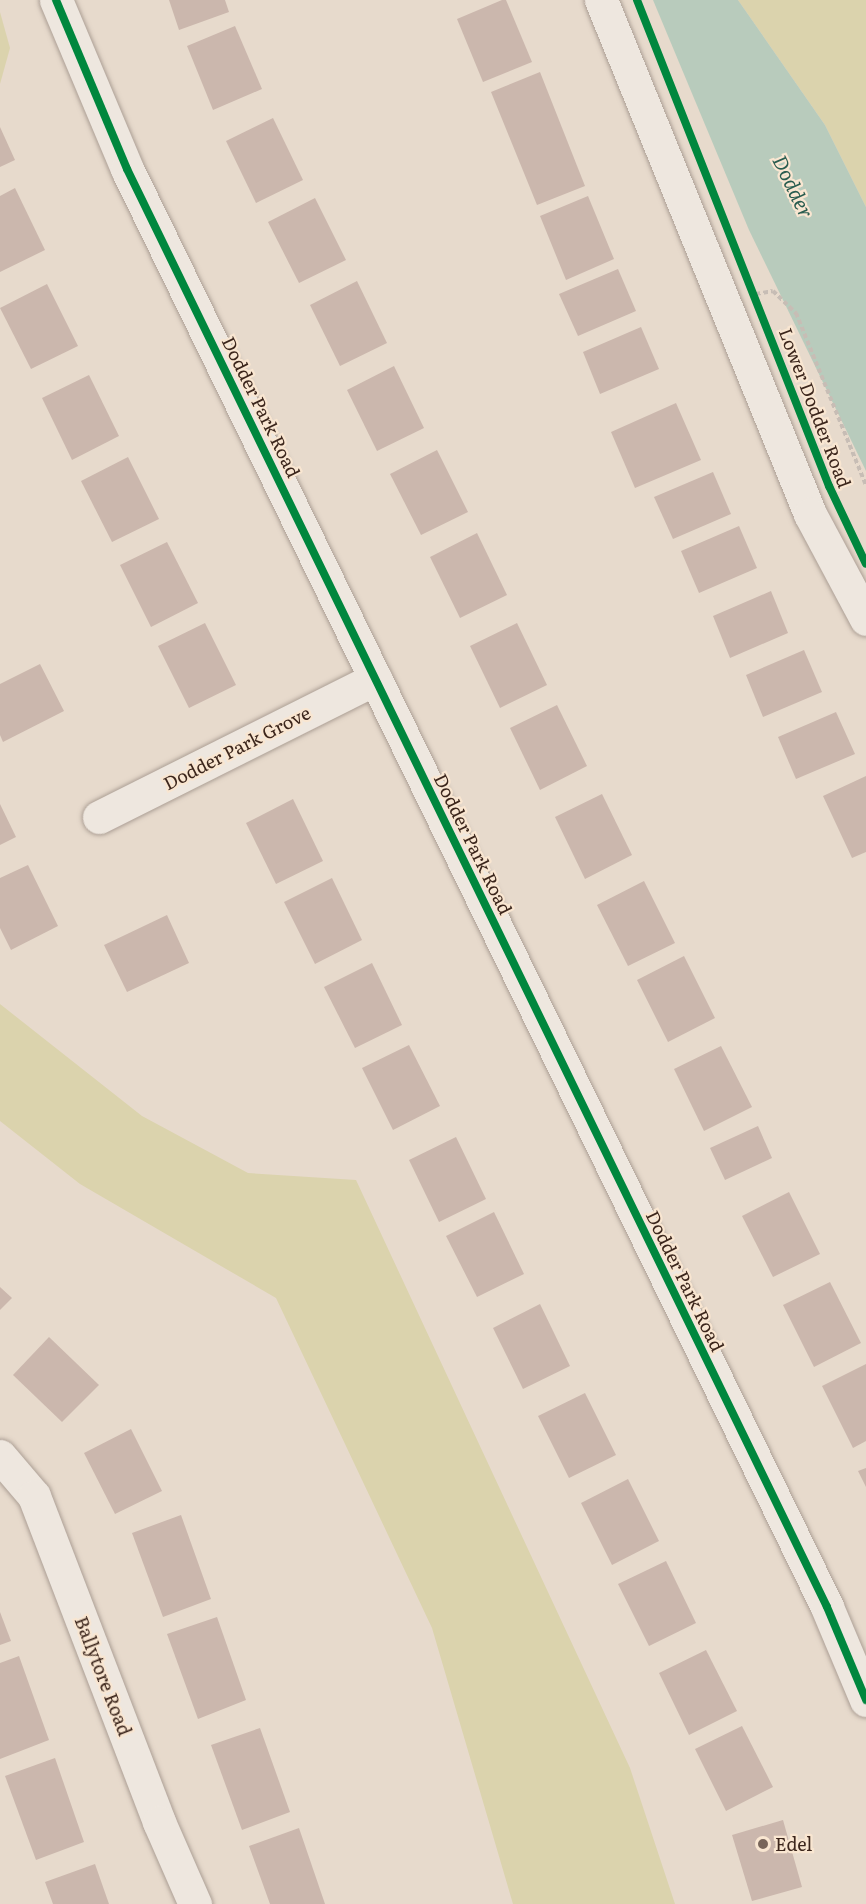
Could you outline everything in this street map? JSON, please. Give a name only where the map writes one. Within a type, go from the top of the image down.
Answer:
[{"type":"main road","name":"Dodder Park Road","points":[[56,0],[127,169],[827,1607],[866,1700]]},
{"type":"main road","points":[[601,0],[810,514],[866,619]]},
{"type":"main road","name":"Dodder Park Grove","points":[[99,817],[375,679]]},
{"type":"main road","name":"Ballytore Road","points":[[0,1456],[34,1496],[159,1822],[195,1904]]},
{"type":"path","points":[[751,284],[759,304]]},
{"type":"path","points":[[755,294],[773,291],[796,313],[866,485]]},
{"type":"shaded area","points":[[738,0],[866,0],[866,207],[825,125]]},
{"type":"shaded area","points":[[0,12],[10,48],[0,84]]},
{"type":"shaded area","points":[[0,1004],[142,1116],[248,1173],[356,1180],[630,1768],[675,1904],[513,1904],[432,1628],[276,1298],[80,1184],[0,1121]]},
{"type":"water","name":"Dodder","points":[[653,0],[738,0],[825,125],[866,207],[866,471],[749,230]]},
{"type":"building","points":[[169,0],[225,0],[229,12],[179,30]]},
{"type":"building","points":[[506,0],[532,62],[483,82],[457,19]]},
{"type":"building","points":[[235,26],[262,89],[213,110],[187,46]]},
{"type":"building","points":[[540,72],[585,186],[537,205],[491,92]]},
{"type":"building","points":[[273,118],[303,180],[256,203],[226,141]]},
{"type":"building","points":[[0,127],[15,160],[0,167]]},
{"type":"building","points":[[15,188],[45,250],[0,272],[0,196]]},
{"type":"building","points":[[588,196],[614,259],[566,280],[540,216]]},
{"type":"building","points":[[315,198],[346,260],[299,283],[268,222]]},
{"type":"building","points":[[618,269],[636,311],[578,336],[559,294]]},
{"type":"building","points":[[357,281],[387,343],[340,366],[310,305]]},
{"type":"building","points":[[47,284],[78,346],[31,369],[0,308]]},
{"type":"building","points":[[641,327],[659,369],[600,394],[583,352]]},
{"type":"building","points":[[394,366],[424,428],[377,451],[347,390]]},
{"type":"building","points":[[89,375],[119,436],[72,460],[42,398]]},
{"type":"building","points":[[676,403],[701,460],[635,488],[611,432]]},
{"type":"building","points":[[437,450],[468,512],[421,535],[390,474]]},
{"type":"building","points":[[128,457],[159,519],[112,542],[81,481]]},
{"type":"building","points":[[713,472],[731,514],[673,539],[654,497]]},
{"type":"building","points":[[739,526],[757,568],[699,593],[681,551]]},
{"type":"building","points":[[477,533],[507,595],[460,618],[430,557]]},
{"type":"building","points":[[167,542],[198,603],[151,627],[120,565]]},
{"type":"building","points":[[771,591],[788,633],[730,658],[713,616]]},
{"type":"building","points":[[205,623],[236,685],[189,708],[158,646]]},
{"type":"building","points":[[517,623],[547,685],[500,708],[470,646]]},
{"type":"building","points":[[804,650],[822,692],[763,717],[746,675]]},
{"type":"building","points":[[40,664],[64,711],[3,742],[0,735],[0,684]]},
{"type":"building","points":[[557,705],[587,766],[540,790],[510,728]]},
{"type":"building","points":[[836,712],[855,754],[796,779],[778,737]]},
{"type":"building","points":[[866,776],[866,852],[852,858],[823,796]]},
{"type":"building","points":[[602,794],[632,855],[585,879],[555,817]]},
{"type":"building","points":[[293,799],[323,861],[276,884],[246,823]]},
{"type":"building","points":[[0,804],[16,837],[0,845]]},
{"type":"building","points":[[28,865],[58,926],[11,950],[0,928],[0,878]]},
{"type":"building","points":[[332,878],[362,940],[315,964],[284,902]]},
{"type":"building","points":[[644,881],[675,943],[628,966],[597,905]]},
{"type":"building","points":[[167,915],[189,963],[127,992],[104,945]]},
{"type":"building","points":[[684,956],[715,1018],[668,1042],[637,980]]},
{"type":"building","points":[[372,963],[402,1025],[355,1048],[324,987]]},
{"type":"building","points":[[409,1045],[440,1106],[393,1130],[362,1068]]},
{"type":"building","points":[[721,1046],[752,1107],[704,1131],[674,1069]]},
{"type":"building","points":[[758,1126],[772,1158],[725,1180],[710,1148]]},
{"type":"building","points":[[456,1137],[486,1199],[439,1222],[409,1160]]},
{"type":"building","points":[[789,1192],[820,1254],[773,1277],[742,1216]]},
{"type":"building","points":[[494,1212],[524,1274],[477,1297],[446,1236]]},
{"type":"building","points":[[830,1282],[861,1343],[814,1367],[783,1305]]},
{"type":"building","points":[[0,1287],[12,1298],[0,1310]]},
{"type":"building","points":[[540,1304],[570,1366],[523,1389],[493,1328]]},
{"type":"building","points":[[49,1337],[99,1385],[62,1422],[13,1375]]},
{"type":"building","points":[[866,1364],[866,1441],[853,1448],[822,1386]]},
{"type":"building","points":[[585,1393],[616,1455],[569,1478],[538,1416]]},
{"type":"building","points":[[131,1429],[162,1491],[115,1514],[84,1453]]},
{"type":"building","points":[[866,1468],[866,1487],[858,1471]]},
{"type":"building","points":[[628,1479],[659,1541],[612,1565],[581,1503]]},
{"type":"building","points":[[181,1515],[211,1599],[163,1617],[132,1533]]},
{"type":"building","points":[[666,1561],[696,1623],[649,1646],[618,1584]]},
{"type":"building","points":[[0,1612],[11,1641],[0,1645]]},
{"type":"building","points":[[217,1617],[246,1700],[198,1719],[167,1634]]},
{"type":"building","points":[[706,1650],[737,1711],[689,1735],[659,1673]]},
{"type":"building","points":[[19,1656],[49,1740],[0,1759],[0,1663]]},
{"type":"building","points":[[742,1726],[773,1787],[726,1811],[695,1749]]},
{"type":"building","points":[[260,1728],[290,1812],[242,1830],[211,1745]]},
{"type":"building","points":[[55,1758],[84,1842],[36,1860],[5,1776]]},
{"type":"building","points":[[783,1820],[802,1887],[752,1901],[732,1835]]},
{"type":"building","points":[[299,1828],[325,1904],[270,1904],[249,1846]]},
{"type":"building","points":[[95,1864],[109,1904],[53,1904],[45,1882]]},
{"type":"cycle path","points":[[56,0],[127,169],[827,1607],[866,1700]]},
{"type":"cycle path","name":"Lower Dodder Road","points":[[637,0],[829,486],[866,564]]},
{"type":"place","name":"Edel","points":[[763,1844]]}]
